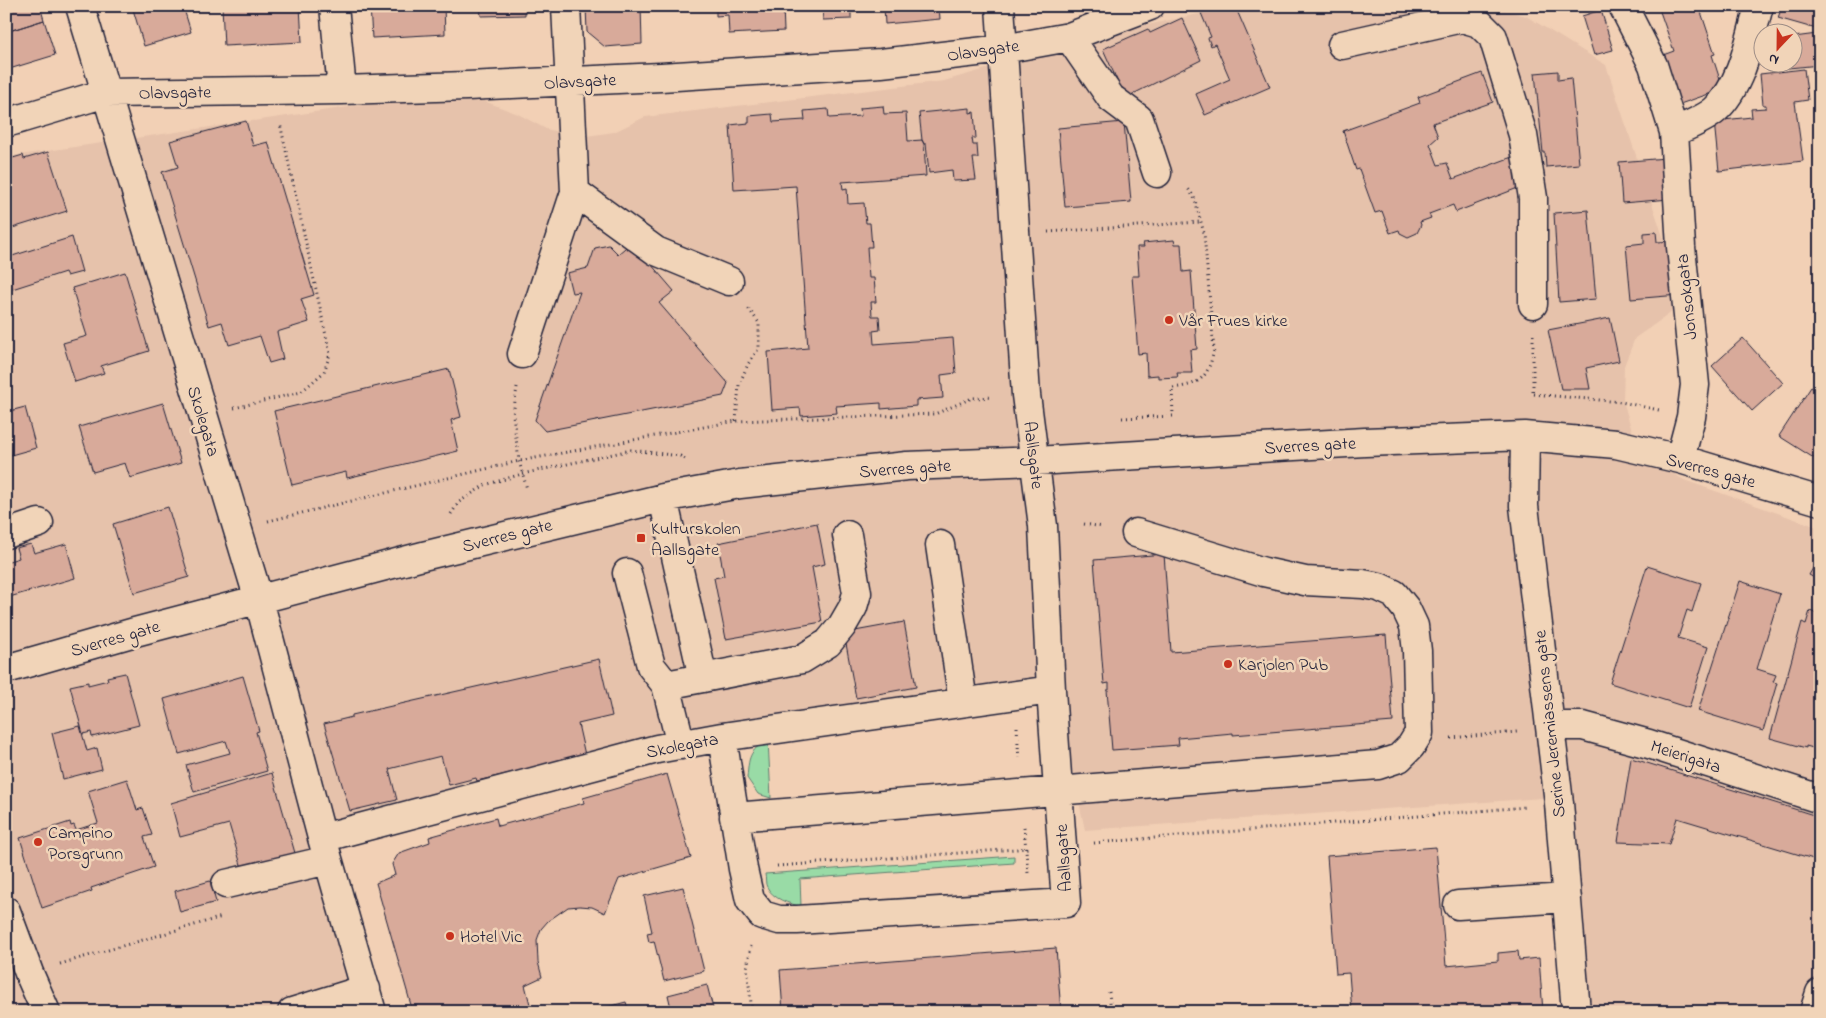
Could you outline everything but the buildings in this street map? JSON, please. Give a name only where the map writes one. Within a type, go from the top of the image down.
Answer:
[{"type":"street","name":"Skolegata","points":[[80,6],[236,529],[259,600],[325,849],[369,1000]]},
{"type":"street","points":[[334,6],[342,90]]},
{"type":"street","points":[[522,354],[575,192],[566,6]]},
{"type":"street","name":"Aallsgate","points":[[762,915],[779,920],[797,920],[1066,903],[1051,690],[1043,526],[1026,395],[1000,6]]},
{"type":"street","name":"Olavsgate","points":[[6,123],[106,93],[342,90],[569,82],[880,63],[1003,49],[1069,37],[1150,6]]},
{"type":"street","name":"Jonsokgata","points":[[1623,6],[1653,65],[1674,132],[1681,247],[1695,385],[1691,417],[1680,459]]},
{"type":"street","points":[[1674,132],[1714,111],[1726,98],[1734,84],[1747,51],[1759,6]]},
{"type":"street","points":[[1342,45],[1425,15],[1462,18],[1479,23],[1494,37],[1523,135],[1533,198],[1533,304]]},
{"type":"street","points":[[1069,37],[1111,98],[1139,119],[1157,172]]},
{"type":"street","points":[[575,192],[656,251],[729,281]]},
{"type":"street","name":"Sverres gate","points":[[6,669],[135,632],[423,556],[663,498],[740,484],[907,466],[1035,461],[1385,441],[1525,436],[1616,444],[1680,459],[1820,501]]},
{"type":"street","name":"Serine Jeremiassens gate","points":[[1525,436],[1524,506],[1559,803],[1576,1012]]},
{"type":"street","points":[[663,498],[703,678]]},
{"type":"street","points":[[6,534],[39,523]]},
{"type":"street","points":[[734,817],[1378,765],[1399,758],[1411,746],[1419,733],[1417,651],[1414,626],[1406,609],[1394,594],[1379,587],[1363,584],[1305,581],[1264,572],[1136,533]]},
{"type":"street","points":[[666,685],[802,659],[828,643],[842,626],[853,607],[857,593],[847,534]]},
{"type":"street","points":[[940,545],[963,702]]},
{"type":"street","points":[[627,573],[651,666],[666,685],[681,745]]},
{"type":"street","name":"Skolegata","points":[[325,849],[648,751],[722,737],[1051,690]]},
{"type":"street","name":"Meierigata","points":[[1550,726],[1583,726],[1649,744],[1820,799]]},
{"type":"street","points":[[722,737],[734,817],[750,900],[762,915]]},
{"type":"street","points":[[226,884],[325,849]]},
{"type":"street","points":[[1458,905],[1567,898]]},
{"type":"street","points":[[6,911],[46,1012]]},
{"type":"street","points":[[1814,1012],[1820,993]]},
{"type":"street","points":[[292,1012],[369,1000]]},
{"type":"path","points":[[202,416],[301,392],[324,372],[330,354],[273,91]]},
{"type":"path","points":[[1122,418],[1173,416],[1172,388],[1189,386],[1201,380],[1211,367],[1214,350],[1204,233],[1194,197],[1186,185],[1178,179],[1157,172]]},
{"type":"path","points":[[1015,234],[1200,222]]},
{"type":"path","points":[[729,281],[759,323],[759,348],[748,364],[739,385],[736,421]]},
{"type":"path","points":[[1533,304],[1533,394],[1621,402],[1691,417]]},
{"type":"path","points":[[522,354],[513,415],[519,461],[527,490]]},
{"type":"path","points":[[236,529],[519,461],[736,421],[935,414],[972,398],[1026,395]]},
{"type":"path","points":[[423,556],[459,502],[485,485],[522,474],[631,450],[680,456],[688,460]]},
{"type":"path","points":[[1419,733],[1447,738],[1500,734],[1550,726]]},
{"type":"path","points":[[743,868],[1062,846],[1456,814],[1559,803]]},
{"type":"path","points":[[29,973],[230,915]]},
{"type":"path","points":[[752,1012],[747,967],[750,949],[762,915]]},
{"type":"path","points":[[1109,992],[1111,1012]]},
{"type":"shaded area","points":[[1236,6],[1490,6],[1526,16],[1606,65],[1685,303],[1635,338],[1624,366],[1623,401],[1633,434],[1654,462],[1684,480],[1820,528],[1820,1012],[1577,1012],[1557,797],[1085,830],[1058,705],[682,744],[332,848],[387,1012],[6,1012],[6,157],[458,91],[518,114],[546,129],[580,137],[614,132],[645,117],[944,81],[1124,30]]},
{"type":"green space","points":[[768,740],[771,798],[758,794],[747,778],[748,765],[753,752]]},
{"type":"green space","points":[[1014,856],[1014,863],[800,879],[801,906],[777,898],[766,886],[765,874]]},
{"type":"place","name":"Vår Frues kirke","points":[[1169,320]]},
{"type":"place","name":"Kulturskolen Aallsgate","points":[[641,538]]},
{"type":"place","name":"Karjolen Pub","points":[[1228,664]]},
{"type":"place","name":"Campino Porsgrunn","points":[[38,842]]},
{"type":"place","name":"Hotel Vic","points":[[450,936]]}]
